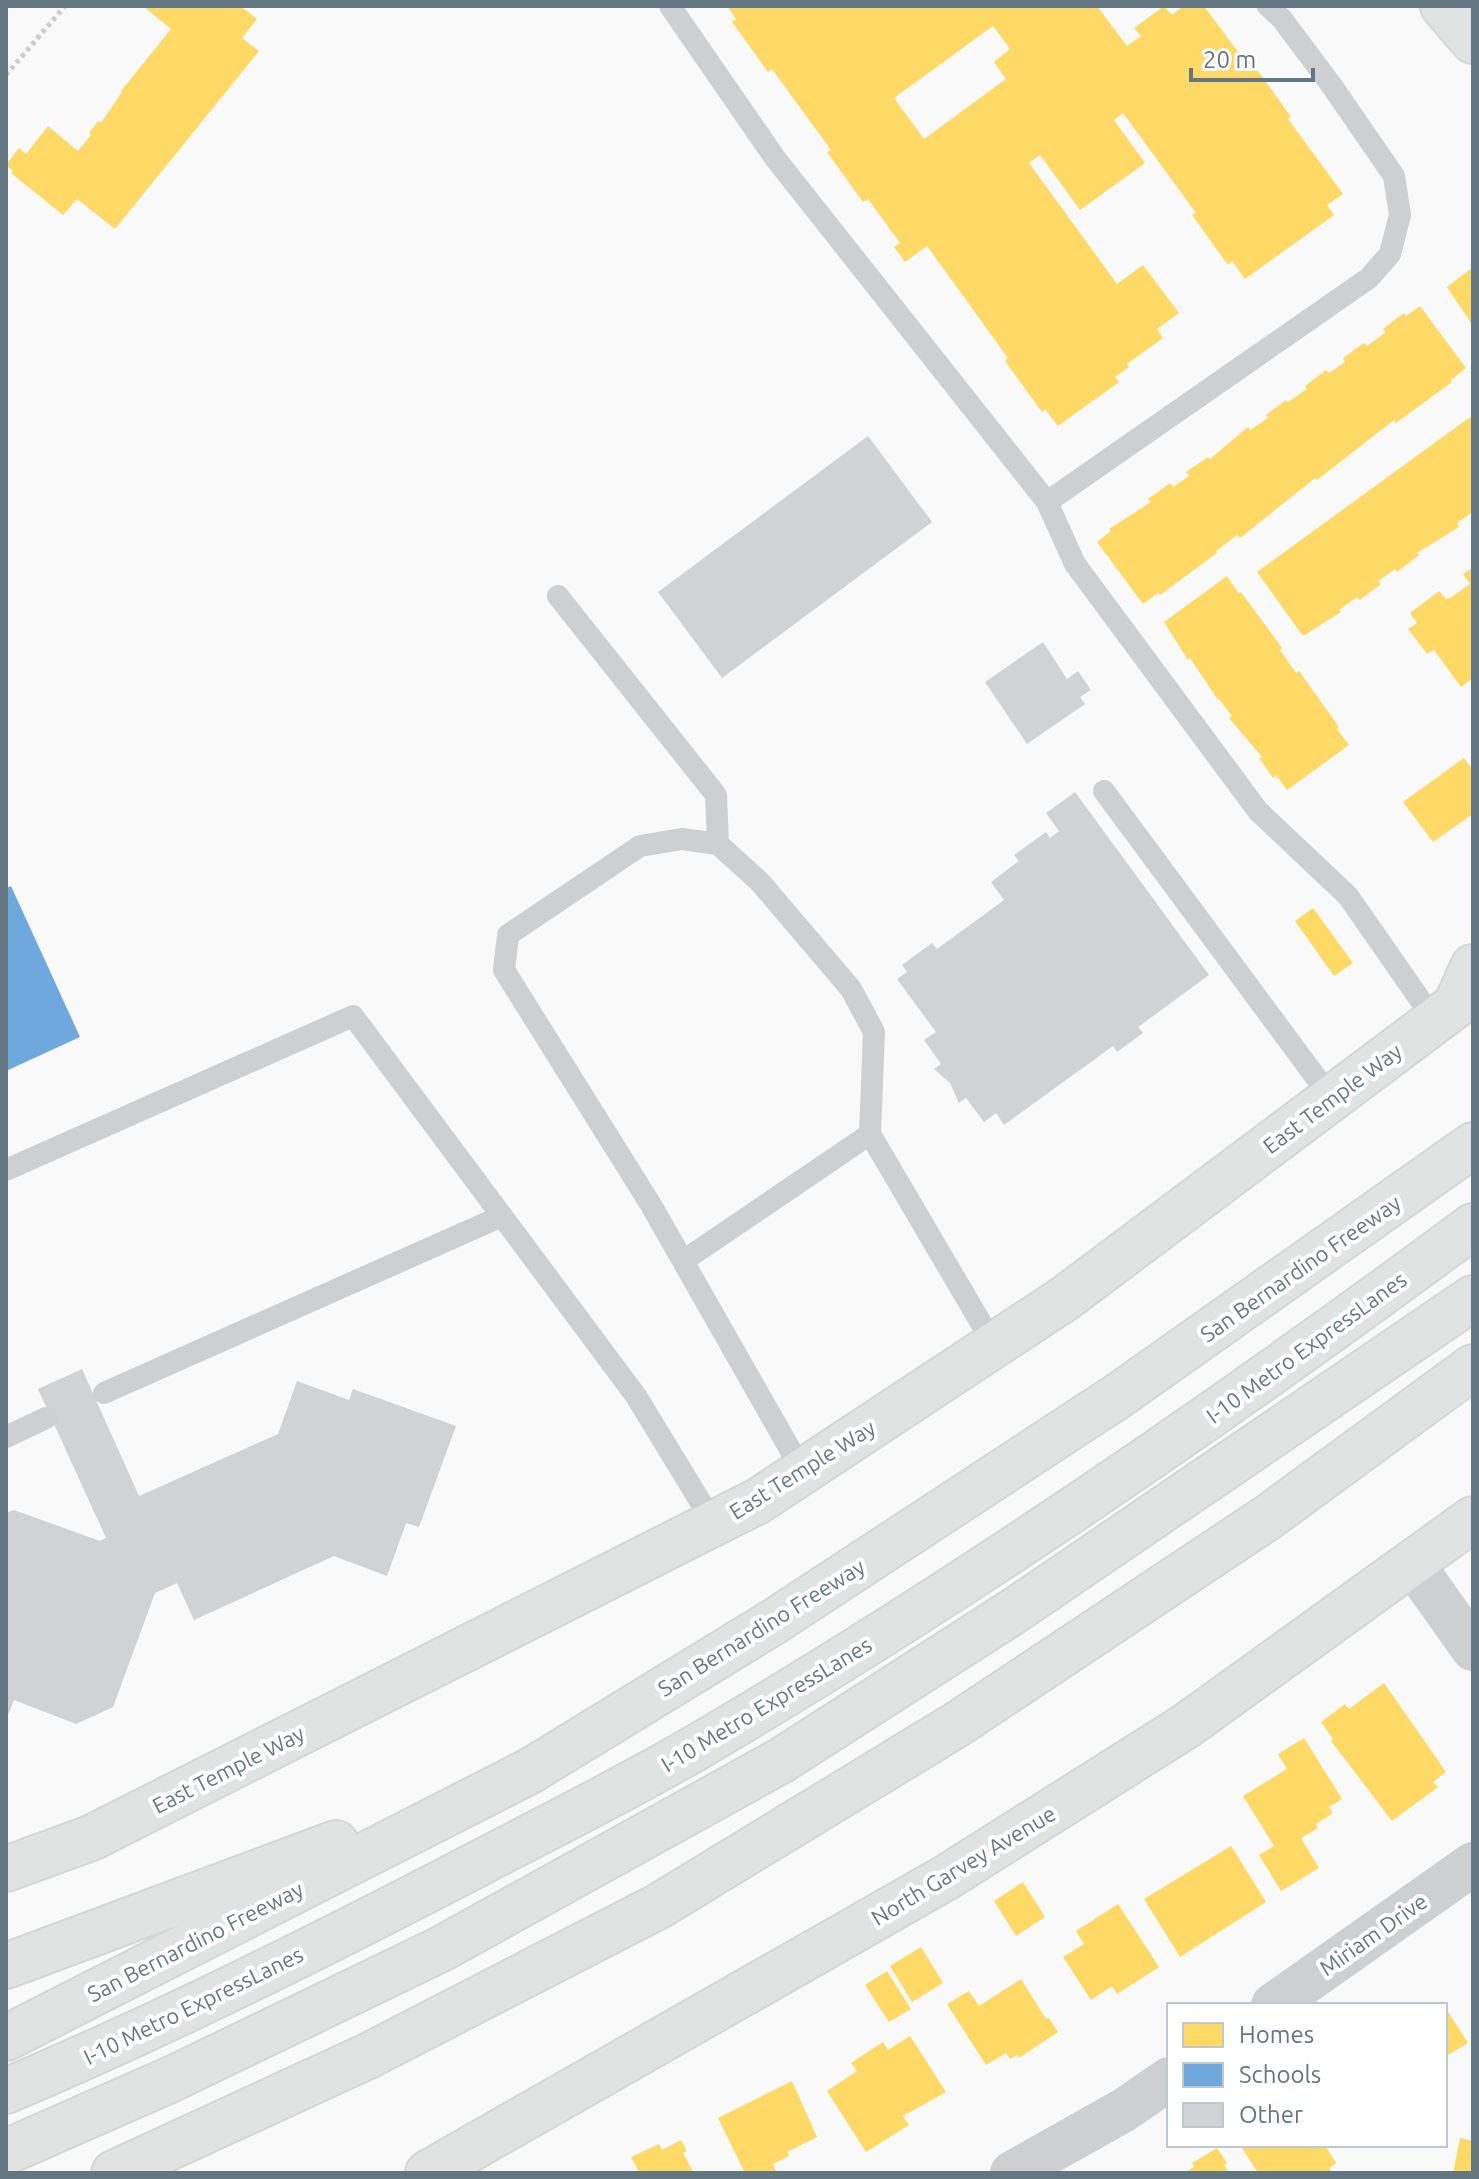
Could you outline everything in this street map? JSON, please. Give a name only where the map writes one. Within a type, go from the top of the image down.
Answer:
[{"type":"main road","points":[[1443,6],[1473,41]]},
{"type":"main road","name":"East Temple Way","points":[[6,1869],[91,1838],[758,1501],[1064,1299],[1332,1099],[1456,1005],[1473,967]]},
{"type":"main road","name":"San Bernardino Freeway","points":[[6,2038],[530,1771],[775,1621],[1118,1396],[1473,1145]]},
{"type":"main road","name":"I-10 Metro ExpressLanes","points":[[6,2091],[79,2060],[369,1920],[703,1744],[1038,1534],[1206,1418],[1473,1226]]},
{"type":"main road","points":[[6,2152],[174,2078],[441,1949],[782,1760],[1030,1600],[1473,1298]]},
{"type":"main road","points":[[114,2173],[368,2056],[659,1906],[956,1725],[1267,1518],[1473,1367]]},
{"type":"main road","name":"North Garvey Avenue","points":[[428,2173],[947,1877],[1186,1726],[1473,1519]]},
{"type":"main road","points":[[6,1966],[530,1771]]},
{"type":"street","points":[[1412,1563],[1473,1649]]},
{"type":"street","name":"Miriam Drive","points":[[1276,2003],[1473,1864]]},
{"type":"street","points":[[1012,2173],[1124,2110],[1167,2080]]},
{"type":"lane","points":[[670,6],[775,158],[1047,502],[1075,564],[1258,811],[1348,896],[1435,1021]]},
{"type":"lane","points":[[1047,502],[1369,278],[1390,254],[1400,215],[1394,176],[1332,86],[1282,19],[1268,6]]},
{"type":"lane","points":[[558,596],[716,795],[718,844]]},
{"type":"lane","points":[[1104,791],[1332,1099]]},
{"type":"lane","points":[[803,1472],[651,1205],[504,970],[508,935],[640,846],[682,839],[718,844],[759,881],[851,989],[874,1032],[870,1134],[994,1345]]},
{"type":"lane","points":[[6,1170],[353,1016],[636,1396],[714,1524]]},
{"type":"lane","points":[[683,1261],[870,1134]]},
{"type":"lane","points":[[104,1393],[502,1216]]},
{"type":"lane","points":[[6,1437],[46,1418]]},
{"type":"path","points":[[6,75],[65,6]]},
{"type":"building: Homes","points":[[143,6],[240,6],[257,19],[242,38],[259,51],[115,229],[77,199],[63,215],[11,173],[13,171],[6,165],[19,148],[26,154],[48,126],[78,151],[171,29]]},
{"type":"building: Homes","points":[[727,6],[1097,6],[1127,46],[1141,36],[1134,28],[1164,6],[1172,15],[1183,6],[1204,6],[1252,71],[1256,68],[1291,117],[1288,119],[1343,194],[1327,205],[1334,215],[1245,279],[1232,261],[1228,265],[1192,215],[1196,213],[1123,113],[1114,120],[1145,163],[1080,210],[1040,155],[1029,163],[1117,284],[1143,265],[1179,313],[1157,329],[1163,338],[1127,364],[1129,367],[1115,377],[1119,382],[1058,426],[1045,409],[1042,412],[1005,361],[1008,358],[927,246],[905,262],[894,247],[900,243],[868,199],[863,202],[827,152],[831,150],[772,69],[768,72],[732,22],[736,19]],"holes":[[[993,26],[1010,49],[994,62],[1006,79],[924,139],[894,98]]]},
{"type":"building: Homes","points":[[1473,267],[1473,326],[1447,287]]},
{"type":"building: Homes","points":[[1420,306],[1466,368],[1396,423],[1394,420],[1317,480],[1315,478],[1240,538],[1237,535],[1160,595],[1158,593],[1143,604],[1097,542],[1111,531],[1109,529],[1151,502],[1148,499],[1170,483],[1173,487],[1189,476],[1186,472],[1208,457],[1210,459],[1248,427],[1250,430],[1268,418],[1266,415],[1307,389],[1305,386],[1326,370],[1329,373],[1345,362],[1343,358],[1364,343],[1367,346],[1404,313],[1406,316]]},
{"type":"building: Homes","points":[[1473,415],[1473,512],[1457,523],[1459,527],[1417,553],[1419,555],[1397,572],[1395,569],[1378,581],[1381,584],[1360,600],[1357,597],[1339,610],[1341,612],[1303,636],[1257,572]]},
{"type":"building: Homes","points":[[1473,567],[1473,678],[1461,687],[1434,650],[1427,654],[1408,629],[1417,623],[1410,613],[1439,591],[1446,599],[1470,584],[1463,574]]},
{"type":"building: Homes","points":[[1227,576],[1282,648],[1280,650],[1296,673],[1299,671],[1349,745],[1287,790],[1276,775],[1273,778],[1259,758],[1262,757],[1229,718],[1232,716],[1190,658],[1188,660],[1164,622]]},
{"type":"building: Homes","points":[[1464,758],[1473,770],[1473,814],[1433,842],[1403,802]]},
{"type":"building: Homes","points":[[1313,908],[1353,963],[1334,976],[1295,921]]},
{"type":"building: Homes","points":[[1384,1683],[1446,1772],[1433,1782],[1438,1787],[1392,1821],[1331,1741],[1333,1739],[1321,1722],[1345,1704],[1349,1709]]},
{"type":"building: Homes","points":[[1304,1738],[1342,1799],[1329,1807],[1333,1813],[1316,1824],[1318,1828],[1301,1838],[1319,1868],[1281,1891],[1259,1855],[1274,1846],[1243,1796],[1287,1769],[1278,1754]]},
{"type":"building: Homes","points":[[1231,1846],[1266,1902],[1180,1957],[1144,1899]]},
{"type":"building: Homes","points":[[1023,1882],[1045,1917],[1016,1936],[994,1901]]},
{"type":"building: Homes","points":[[1118,1904],[1159,1967],[1117,1994],[1112,1986],[1091,2000],[1063,1957],[1084,1944],[1076,1931]]},
{"type":"building: Homes","points":[[921,1947],[943,1983],[912,2002],[890,1966]]},
{"type":"building: Homes","points":[[887,1971],[911,2009],[889,2022],[865,1985]]},
{"type":"building: Homes","points":[[1021,1979],[1058,2032],[1019,2058],[1017,2055],[1010,2059],[1006,2053],[986,2065],[947,2004],[969,1991],[979,2006]]},
{"type":"building: Homes","points":[[1447,2010],[1468,2043],[1447,2056]]},
{"type":"building: Homes","points":[[910,2036],[946,2092],[903,2116],[909,2125],[866,2152],[827,2091],[857,2071],[851,2063],[883,2042],[888,2050]]},
{"type":"building: Homes","points":[[792,2081],[817,2137],[787,2152],[789,2156],[773,2164],[777,2173],[745,2173],[718,2118]]},
{"type":"building: Homes","points":[[1460,2138],[1473,2141],[1473,2173],[1453,2173]]},
{"type":"building: Homes","points":[[681,2140],[687,2151],[683,2153],[694,2173],[632,2173],[638,2170],[631,2157],[659,2144],[662,2150]]},
{"type":"building: Homes","points":[[1241,2147],[1326,2147],[1336,2163],[1329,2168],[1332,2173],[1258,2173]]},
{"type":"building: Homes","points":[[1217,2148],[1227,2163],[1224,2165],[1229,2173],[1185,2173],[1194,2167],[1192,2163]]},
{"type":"building: Schools","points":[[11,886],[80,1037],[6,1071],[6,888]]},
{"type":"building: Other","points":[[868,436],[932,522],[722,678],[658,592]]},
{"type":"building: Other","points":[[1043,642],[1067,679],[1078,671],[1091,690],[1080,697],[1085,704],[1027,744],[985,682]]},
{"type":"building: Other","points":[[1075,792],[1209,975],[1138,1027],[1143,1033],[1117,1052],[1113,1046],[1004,1125],[996,1113],[984,1122],[966,1098],[959,1103],[950,1083],[934,1069],[941,1064],[924,1040],[936,1032],[897,979],[907,972],[902,965],[932,943],[937,949],[1004,900],[991,882],[1019,861],[1014,855],[1046,832],[1050,838],[1059,831],[1046,813]]},
{"type":"building: Other","points":[[82,1369],[139,1496],[278,1434],[297,1381],[349,1400],[353,1389],[456,1426],[419,1527],[406,1523],[387,1576],[334,1556],[194,1620],[177,1583],[155,1593],[113,1707],[76,1724],[14,1700],[6,1720],[6,1513],[14,1510],[100,1541],[106,1538],[38,1389]]}]
